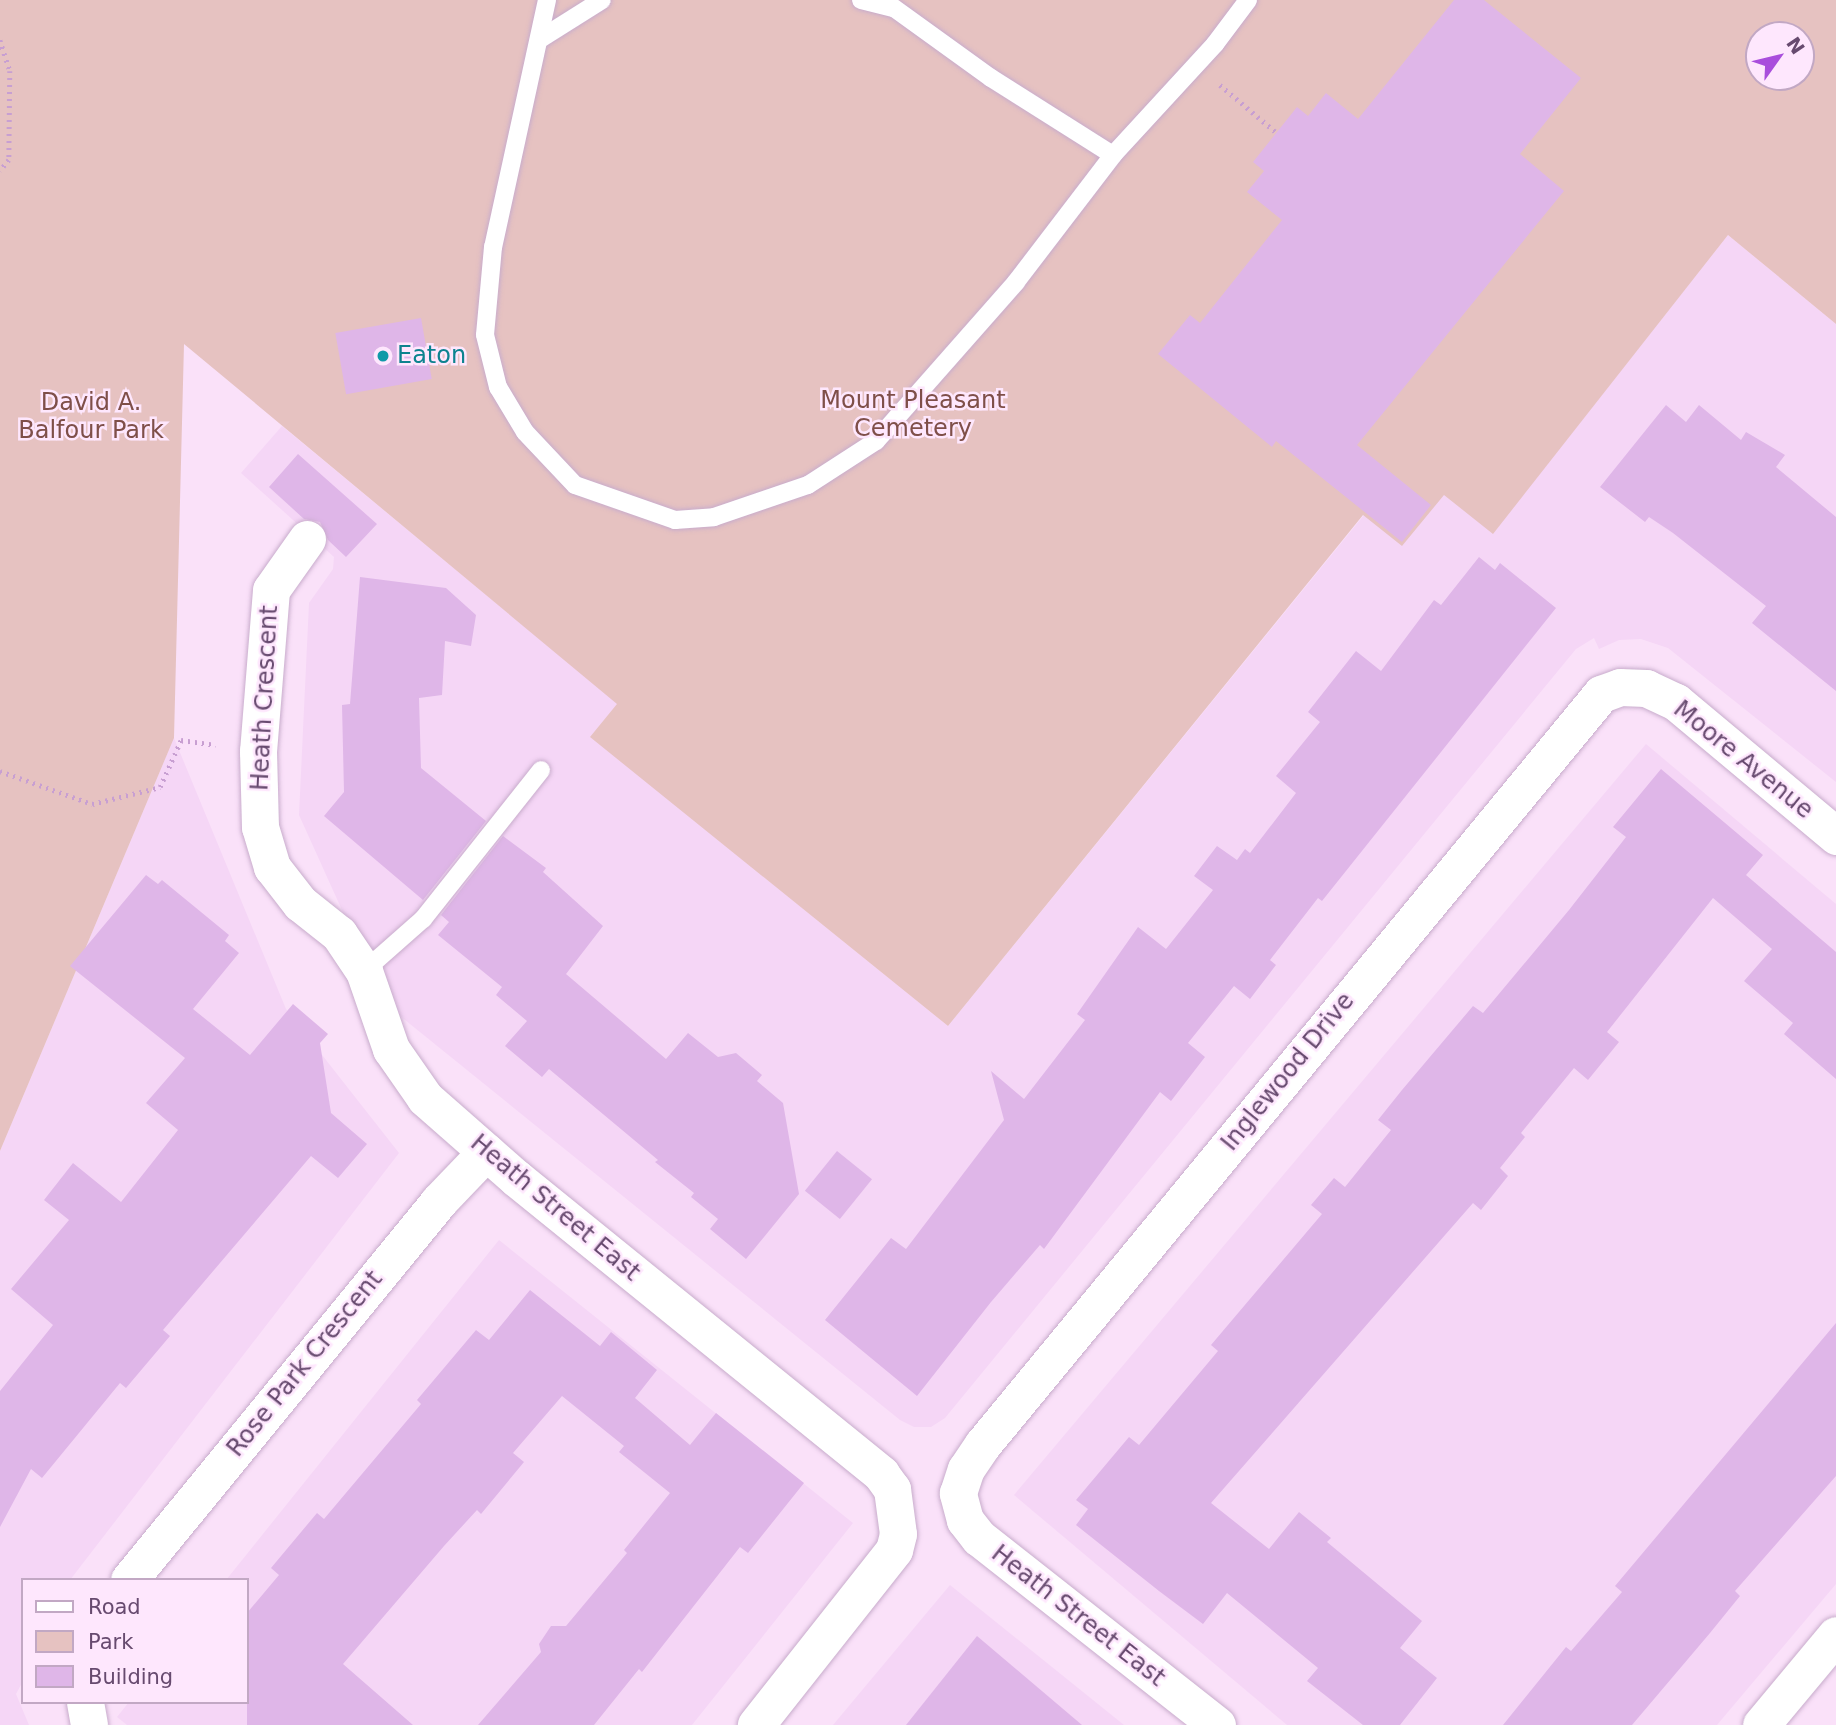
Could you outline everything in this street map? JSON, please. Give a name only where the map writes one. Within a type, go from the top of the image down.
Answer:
[{"type":"street","name":"Heath Crescent","points":[[272,867],[260,827],[258,751],[271,590],[307,539]]},
{"type":"street","name":"Inglewood Drive","points":[[958,1493],[983,1444],[1573,724],[1601,694],[1620,687],[1646,688]]},
{"type":"street","name":"Moore Avenue","points":[[1646,688],[1676,702],[1836,836]]},
{"type":"street","name":"Heath Street East","points":[[272,867],[300,903],[338,934],[365,971],[391,1049],[425,1098],[486,1152],[881,1474],[895,1502],[898,1534],[894,1550],[756,1725]]},
{"type":"street","name":"Rose Park Crescent","points":[[131,1578],[439,1201],[486,1152]]},
{"type":"street","name":"Heath Street East","points":[[958,1493],[965,1520],[979,1538],[1217,1725]]},
{"type":"street","points":[[1760,1725],[1836,1635]]},
{"type":"street","points":[[85,1704],[89,1725]]},
{"type":"lane","points":[[547,0],[493,247],[485,335],[498,387],[525,432],[575,485],[675,520],[714,517],[808,485],[877,441],[1016,282],[1113,155],[1214,44],[1248,0]]},
{"type":"lane","points":[[540,39],[602,0]]},
{"type":"lane","points":[[861,0],[897,4],[991,78],[1113,155]]},
{"type":"lane","points":[[365,971],[423,919],[541,770]]},
{"type":"path","points":[[0,40],[10,71],[9,160],[0,171]]},
{"type":"path","points":[[1219,85],[1277,133]]},
{"type":"path","points":[[0,771],[92,804],[160,787],[181,740],[258,751]]},
{"type":"shaded area","points":[[1728,235],[1836,324],[1836,782],[1668,648],[1641,639],[1619,640],[1599,649],[1594,638],[1576,649],[945,1418],[931,1427],[914,1427],[900,1420],[384,1003],[299,815],[309,603],[333,569],[334,557],[241,473],[282,426],[618,704],[591,737],[948,1026],[1364,515],[1444,494],[1493,533]]},
{"type":"shaded area","points":[[174,738],[286,1009],[399,1153],[72,1578],[21,1578],[21,1685],[16,1694],[29,1725],[0,1725],[0,1151]]},
{"type":"shaded area","points":[[1646,744],[1836,904],[1836,1584],[1717,1725],[1287,1725],[1014,1495]]},
{"type":"shaded area","points":[[499,1240],[853,1523],[692,1725],[127,1725],[117,1717],[127,1704],[248,1704],[248,1578],[228,1578]]},
{"type":"shaded area","points":[[950,1585],[1124,1725],[833,1725]]},
{"type":"green space","name":"Mount Pleasant Cemetery","points":[[0,0],[1836,0],[1836,324],[1728,235],[1493,534],[1444,495],[1402,546],[1363,515],[948,1026],[590,737],[617,704],[184,344],[174,738],[0,1151]]},
{"type":"building","points":[[1454,0],[1484,0],[1581,78],[1520,154],[1564,191],[1357,445],[1431,505],[1402,542],[1276,441],[1272,447],[1158,354],[1190,315],[1200,323],[1282,220],[1247,192],[1264,171],[1253,162],[1297,107],[1308,116],[1326,93],[1358,119]]},
{"type":"building","name":"Eaton","points":[[421,318],[432,379],[346,394],[335,333]]},
{"type":"building","points":[[1666,405],[1686,422],[1699,405],[1741,440],[1746,432],[1785,455],[1776,467],[1836,517],[1836,691],[1752,623],[1766,606],[1673,533],[1649,517],[1645,522],[1600,487]]},
{"type":"building","points":[[298,454],[377,524],[346,557],[328,540],[320,522],[304,519],[269,487]]},
{"type":"building","points":[[1479,557],[1495,570],[1500,563],[1556,608],[1322,901],[1318,898],[1270,960],[1276,965],[1250,999],[1234,986],[1188,1043],[1205,1057],[1171,1101],[1160,1092],[1044,1249],[1040,1245],[917,1396],[825,1320],[891,1238],[906,1249],[1004,1120],[991,1071],[1024,1099],[1085,1020],[1077,1014],[1138,927],[1166,949],[1213,890],[1194,876],[1217,846],[1237,860],[1245,849],[1250,853],[1296,793],[1276,776],[1320,722],[1308,712],[1356,651],[1381,671],[1434,600],[1441,605]]},
{"type":"building","points":[[360,577],[446,588],[476,615],[471,646],[445,641],[442,695],[419,698],[421,768],[486,821],[423,900],[324,816],[344,792],[342,705],[350,704]]},
{"type":"building","points":[[1661,769],[1763,855],[1746,875],[1836,952],[1836,1079],[1784,1034],[1793,1023],[1744,981],[1772,949],[1713,898],[1607,1032],[1619,1042],[1588,1080],[1574,1068],[1521,1133],[1525,1137],[1500,1168],[1508,1176],[1481,1210],[1473,1203],[1211,1503],[1269,1549],[1299,1512],[1331,1538],[1327,1542],[1422,1621],[1400,1648],[1437,1678],[1400,1725],[1363,1725],[1307,1681],[1318,1668],[1227,1593],[1203,1624],[1159,1591],[1076,1525],[1088,1509],[1076,1500],[1129,1437],[1139,1445],[1218,1351],[1211,1345],[1322,1214],[1311,1205],[1334,1178],[1345,1187],[1391,1130],[1378,1120],[1402,1090],[1473,1006],[1483,1013],[1569,910],[1626,837],[1613,827]]},
{"type":"building","points":[[503,836],[546,868],[543,872],[603,926],[566,974],[666,1059],[688,1033],[718,1057],[736,1053],[762,1075],[757,1081],[783,1103],[799,1194],[746,1259],[710,1229],[718,1219],[691,1197],[694,1193],[655,1162],[658,1160],[549,1069],[542,1077],[505,1046],[527,1021],[496,995],[502,987],[438,935],[449,922],[441,915]]},
{"type":"building","points":[[146,875],[158,884],[162,880],[229,935],[225,941],[239,953],[193,1009],[250,1055],[293,1004],[328,1034],[320,1043],[331,1113],[367,1144],[338,1178],[311,1156],[163,1330],[170,1336],[126,1388],[120,1383],[42,1478],[31,1469],[0,1527],[0,1391],[53,1325],[11,1289],[69,1220],[44,1200],[73,1163],[121,1202],[178,1130],[146,1103],[185,1058],[70,966]]},
{"type":"building","points":[[837,1151],[872,1179],[840,1219],[805,1191]]},
{"type":"building","points":[[530,1290],[600,1346],[611,1332],[657,1370],[635,1398],[690,1445],[716,1413],[804,1483],[748,1553],[740,1547],[642,1672],[639,1669],[594,1725],[478,1725],[541,1652],[539,1644],[551,1626],[566,1626],[627,1553],[624,1550],[670,1493],[619,1452],[624,1446],[562,1396],[513,1453],[524,1462],[481,1514],[477,1510],[444,1546],[343,1664],[413,1725],[247,1725],[248,1612],[279,1575],[271,1568],[317,1513],[324,1519],[421,1404],[417,1400],[476,1330],[489,1340]]},
{"type":"building","points":[[1836,1323],[1836,1476],[1735,1591],[1740,1596],[1710,1633],[1632,1725],[1503,1725],[1566,1647],[1571,1651],[1622,1592],[1615,1586]]},
{"type":"building","points":[[977,1636],[1082,1725],[906,1725]]},
{"type":"place","name":"Eaton","points":[[383,356]]},
{"type":"park label","name":"David A. Balfour Park","points":[[91,417]]}]
